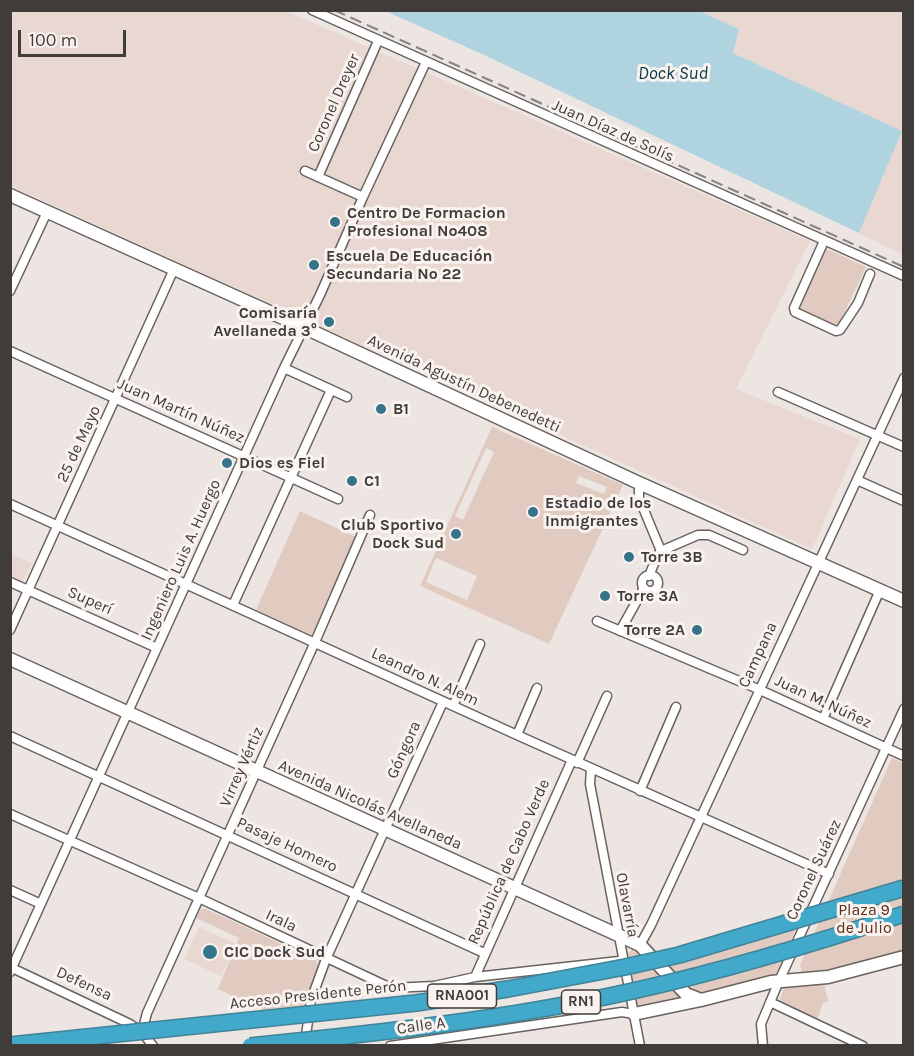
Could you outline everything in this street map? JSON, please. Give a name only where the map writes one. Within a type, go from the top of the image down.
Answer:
[{"type":"highway","name":"Acceso Presidente Perón","points":[[10,1046],[416,1003],[508,989],[625,967],[679,954],[903,888]]},
{"type":"highway","name":"RN1","points":[[89,1046],[424,1011],[549,992],[690,961],[903,896]]},
{"type":"highway","name":"RN1","points":[[250,1046],[433,1025],[607,997],[746,962],[903,914]]},
{"type":"main road","name":"Avenida Agustín Debenedetti","points":[[10,195],[303,327],[639,483],[818,561],[903,601]]},
{"type":"main road","name":"Avenida Nicolás Avellaneda","points":[[10,659],[640,945],[686,994],[701,1000]]},
{"type":"main road","points":[[634,1014],[779,981],[828,977],[903,957]]},
{"type":"street","name":"Juan Díaz de Solís","points":[[312,10],[903,276]]},
{"type":"street","name":"Coronel Dreyer","points":[[318,177],[378,41]]},
{"type":"street","name":"Ingeniero Luis A. Huergo","points":[[11,969],[284,368],[426,62]]},
{"type":"street","points":[[305,171],[363,197]]},
{"type":"street","points":[[10,291],[47,212]]},
{"type":"street","points":[[824,241],[794,308],[795,312],[836,331],[840,330],[858,303],[870,274]]},
{"type":"street","name":"25 de Mayo","points":[[10,630],[174,269]]},
{"type":"street","name":"Juan Martín Núñez","points":[[10,351],[338,498]]},
{"type":"street","points":[[284,368],[347,397]]},
{"type":"street","name":"Campana","points":[[640,945],[877,435],[901,389],[903,378]]},
{"type":"street","points":[[233,605],[331,390]]},
{"type":"street","points":[[778,392],[903,447]]},
{"type":"street","points":[[857,480],[903,501]]},
{"type":"street","points":[[639,483],[639,498],[661,551]]},
{"type":"street","name":"Leandro N. Alem","points":[[10,504],[442,702],[829,874]]},
{"type":"street","name":"Virrey Vértiz","points":[[142,1032],[147,1013],[257,772],[370,515]]},
{"type":"street","points":[[620,630],[644,588],[643,580],[649,576],[661,551],[704,534],[743,550]]},
{"type":"street","points":[[644,588],[651,591],[657,586],[656,579],[649,576]]},
{"type":"street","name":"Superí","points":[[10,582],[157,648]]},
{"type":"street","points":[[823,719],[880,590]]},
{"type":"street","name":"Juan M. Núñez","points":[[597,621],[759,689],[903,756]]},
{"type":"street","points":[[453,706],[480,644]]},
{"type":"street","points":[[516,735],[537,688]]},
{"type":"street","name":"República de Cabo Verde","points":[[475,977],[514,888],[607,696]]},
{"type":"street","name":"Góngora","points":[[304,1046],[311,1000],[326,958],[442,702]]},
{"type":"street","points":[[640,791],[676,707]]},
{"type":"street","name":"Coronel Suárez","points":[[763,1046],[761,1024],[770,1002],[903,709]]},
{"type":"street","name":"Pasaje Homero","points":[[10,736],[484,953]]},
{"type":"street","name":"Olavarría","points":[[591,769],[590,784],[640,1046]]},
{"type":"street","name":"Irala","points":[[10,814],[199,898],[391,988],[441,985],[475,977],[623,961]]},
{"type":"street","points":[[10,890],[41,904]]},
{"type":"street","name":"Defensa","points":[[11,969],[100,1008],[142,1032]]},
{"type":"street","points":[[770,1002],[863,1046]]},
{"type":"street","name":"Calle A","points":[[390,1046],[452,1041],[622,1012],[634,1014]]},
{"type":"street","points":[[142,1032],[153,1046]]},
{"type":"shaded area","points":[[10,11],[286,11],[810,241],[736,389],[860,439],[812,549],[11,186]]},
{"type":"shaded area","points":[[699,11],[903,11],[903,255],[859,233],[901,131],[732,52],[739,29]]},
{"type":"shaded area","points":[[11,554],[32,563],[23,581],[19,582],[11,578]]},
{"type":"shaded area","name":"CIC Dock Sud","points":[[199,927],[236,944],[221,976],[184,959]]},
{"type":"green space","points":[[825,248],[866,267],[837,328],[797,309]]},
{"type":"green space","points":[[492,427],[623,485],[549,644],[420,586]],"holes":[[[486,448],[494,452],[463,520],[455,516]],[[579,476],[607,487],[604,494],[576,483]],[[436,558],[477,576],[467,600],[426,582]]]},
{"type":"green space","points":[[300,511],[356,537],[312,635],[256,610]]},
{"type":"green space","name":"Plaza 9 de Julio","points":[[892,758],[903,763],[903,950],[803,977],[800,965]]},
{"type":"green space","points":[[201,909],[206,909],[316,960],[319,969],[306,1009],[263,1010],[218,989],[239,938],[196,918]]},
{"type":"green space","points":[[800,916],[781,969],[773,978],[705,994],[691,991],[660,957]]},
{"type":"green space","points":[[632,949],[636,950],[686,997],[638,1007],[628,954]]},
{"type":"green space","points":[[824,983],[828,1001],[823,1003],[817,1021],[782,1003],[780,999],[785,985]]},
{"type":"water","name":"Dock Sud","points":[[385,11],[699,11],[739,29],[733,53],[902,131],[859,233],[482,54]]},
{"type":"railway","points":[[334,10],[904,267]]},
{"type":"place","name":"Centro De Formacion Profesional Nº408","points":[[335,222]]},
{"type":"place","name":"Escuela De Educación Secundaria Nº 22","points":[[314,265]]},
{"type":"place","name":"Comisaría Avellaneda 3°","points":[[329,322]]},
{"type":"place","name":"B1","points":[[381,409]]},
{"type":"place","name":"Dios es Fiel","points":[[227,463]]},
{"type":"place","name":"C1","points":[[352,481]]},
{"type":"place","name":"Estadio de los Inmigrantes","points":[[533,512]]},
{"type":"place","name":"Club Sportivo Dock Sud","points":[[456,534]]},
{"type":"place","name":"Torre 3B","points":[[629,557]]},
{"type":"place","name":"Torre 3A","points":[[605,596]]},
{"type":"place","name":"Torre 2A","points":[[697,630]]},
{"type":"place","name":"CIC Dock Sud","points":[[210,952]]}]
